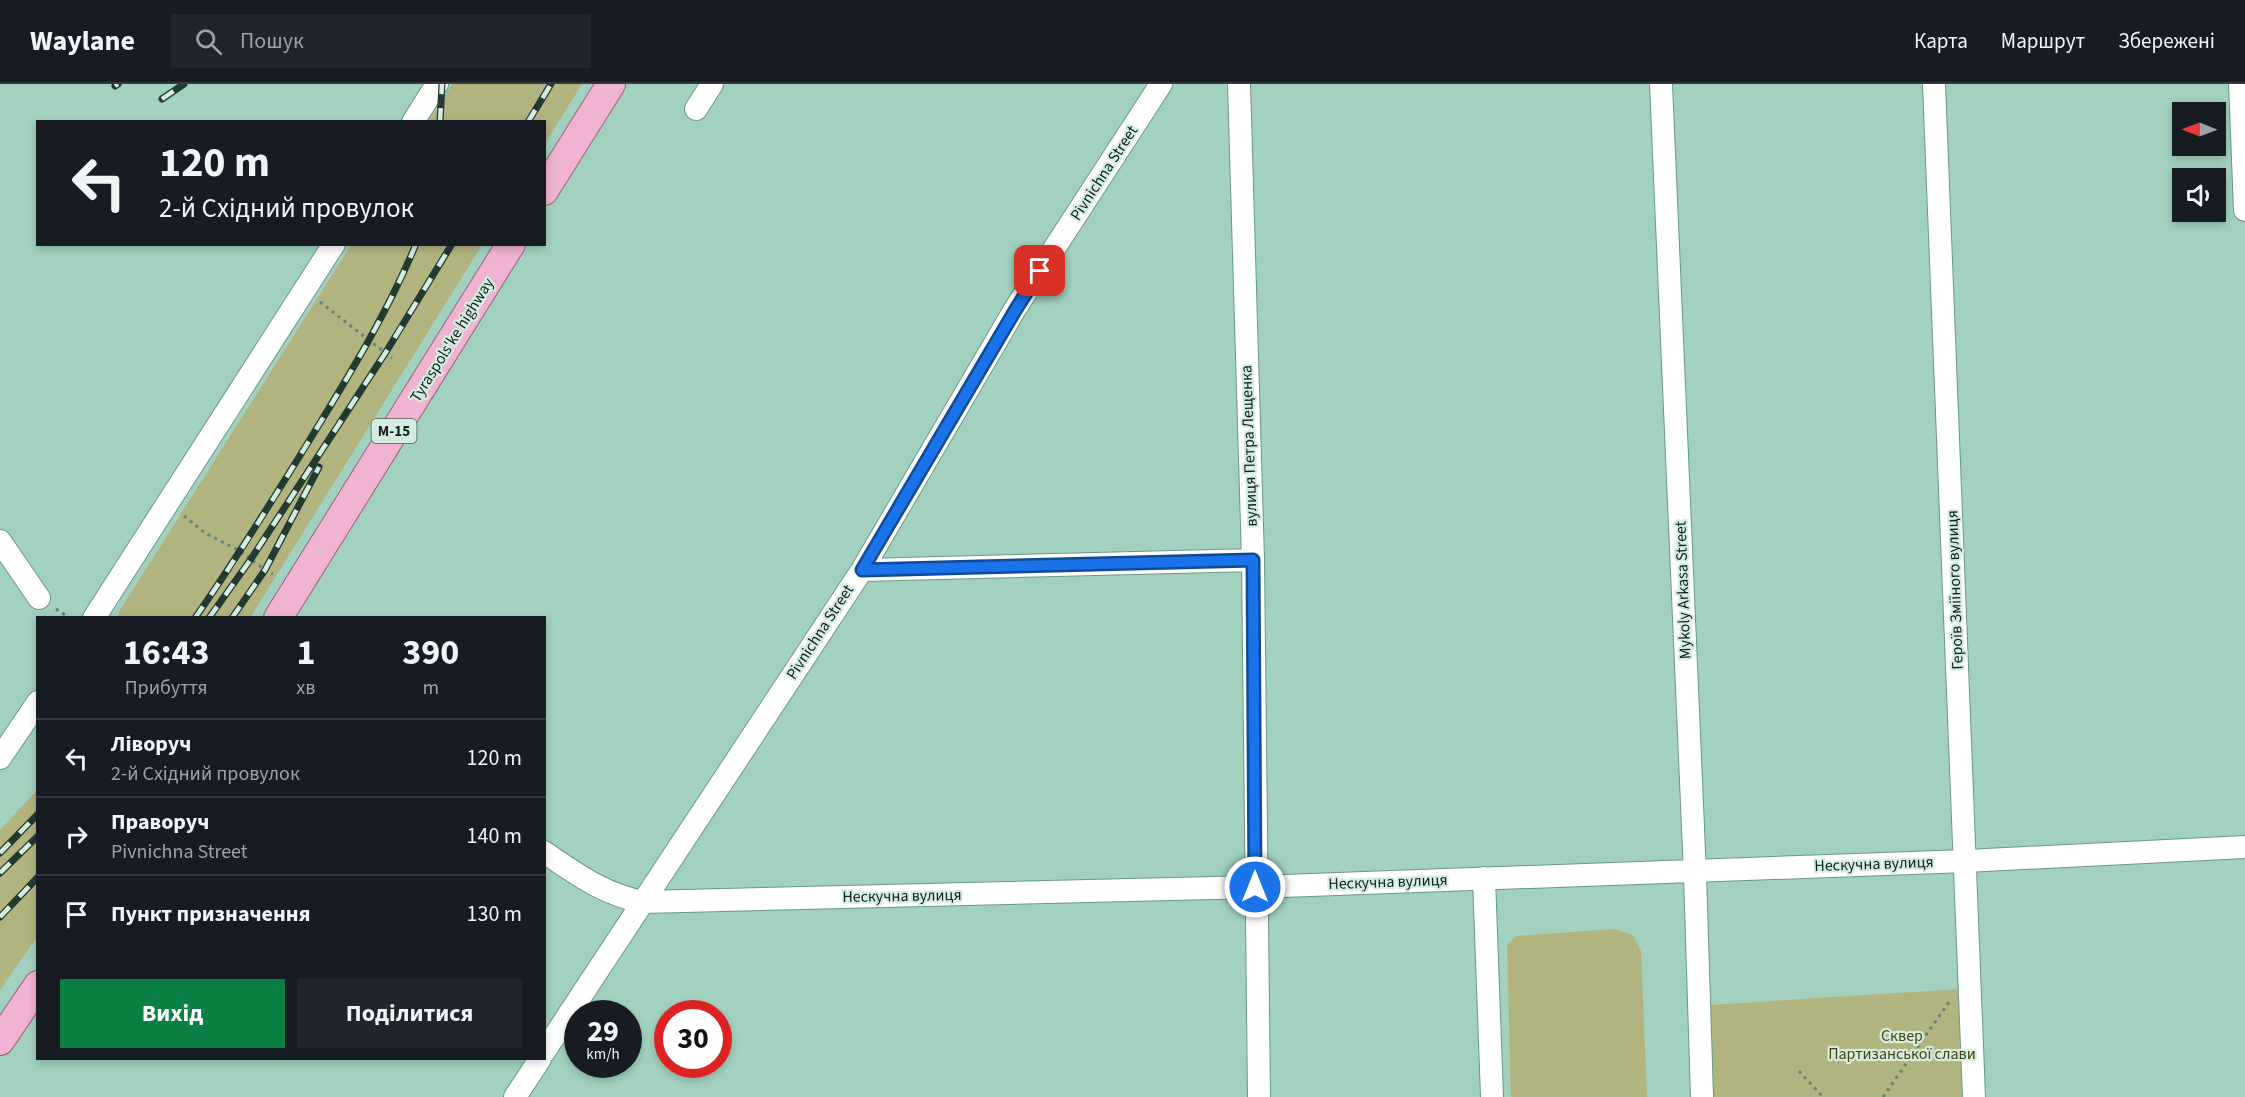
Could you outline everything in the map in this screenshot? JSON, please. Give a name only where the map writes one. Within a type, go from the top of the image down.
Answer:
[{"type":"main road","points":[[546,188],[611,84]]},
{"type":"main road","name":"Tyraspols'ke highway","points":[[279,616],[510,246]]},
{"type":"main road","points":[[0,1041],[36,988]]},
{"type":"street","points":[[414,120],[437,84]]},
{"type":"street","points":[[696,108],[712,84]]},
{"type":"street","name":"Pivnichna Street","points":[[546,1049],[862,570],[1016,309],[1161,84]]},
{"type":"street","name":"вулиця Петра Лещенка","points":[[1239,84],[1253,560],[1259,1097]]},
{"type":"street","name":"Mykoly Arkasa Street","points":[[1661,84],[1695,870],[1702,1097]]},
{"type":"street","name":"Героїв Зміїного вулиця","points":[[1934,84],[1974,1097]]},
{"type":"street","points":[[2240,84],[2245,210]]},
{"type":"street","points":[[95,616],[333,246]]},
{"type":"street","points":[[0,541],[39,598]]},
{"type":"street","points":[[862,570],[1253,560]]},
{"type":"street","points":[[0,758],[36,705]]},
{"type":"street","name":"Нескучна вулиця","points":[[546,853],[592,885],[623,898],[643,902],[1255,887],[1966,861],[2245,847]]},
{"type":"street","points":[[1484,878],[1492,1097]]},
{"type":"street","points":[[515,1097],[539,1060]]},
{"type":"path","points":[[305,290],[392,358]]},
{"type":"path","points":[[169,503],[205,533],[240,551],[273,574]]},
{"type":"path","points":[[1883,1097],[1950,1001]]},
{"type":"path","points":[[1799,1071],[1823,1097]]},
{"type":"green space","points":[[452,84],[582,84],[546,142],[546,120],[430,120]]},
{"type":"green space","points":[[350,246],[481,246],[251,616],[118,616]]},
{"type":"green space","points":[[36,791],[36,938],[0,990],[0,830]]},
{"type":"green space","points":[[1614,929],[1633,935],[1641,951],[1647,1097],[1511,1097],[1507,944],[1517,936]]},
{"type":"green space","name":"Сквер Партизанської слави","points":[[1961,989],[1964,1097],[1711,1097],[1708,1005]]},
{"type":"railway","points":[[162,99],[184,84]]},
{"type":"railway","points":[[440,120],[442,84]]},
{"type":"railway","points":[[529,120],[551,84]]},
{"type":"railway","points":[[196,616],[267,508],[352,369],[393,295],[415,246]]},
{"type":"railway","points":[[210,616],[251,559],[386,352],[451,246]]},
{"type":"railway","points":[[233,616],[265,570],[319,467]]},
{"type":"railway","points":[[0,853],[36,816]]},
{"type":"railway","points":[[0,873],[36,838]]},
{"type":"railway","points":[[0,917],[36,879]]},
{"type":"route","points":[[1040,271],[862,570],[1253,560],[1255,887]]}]
